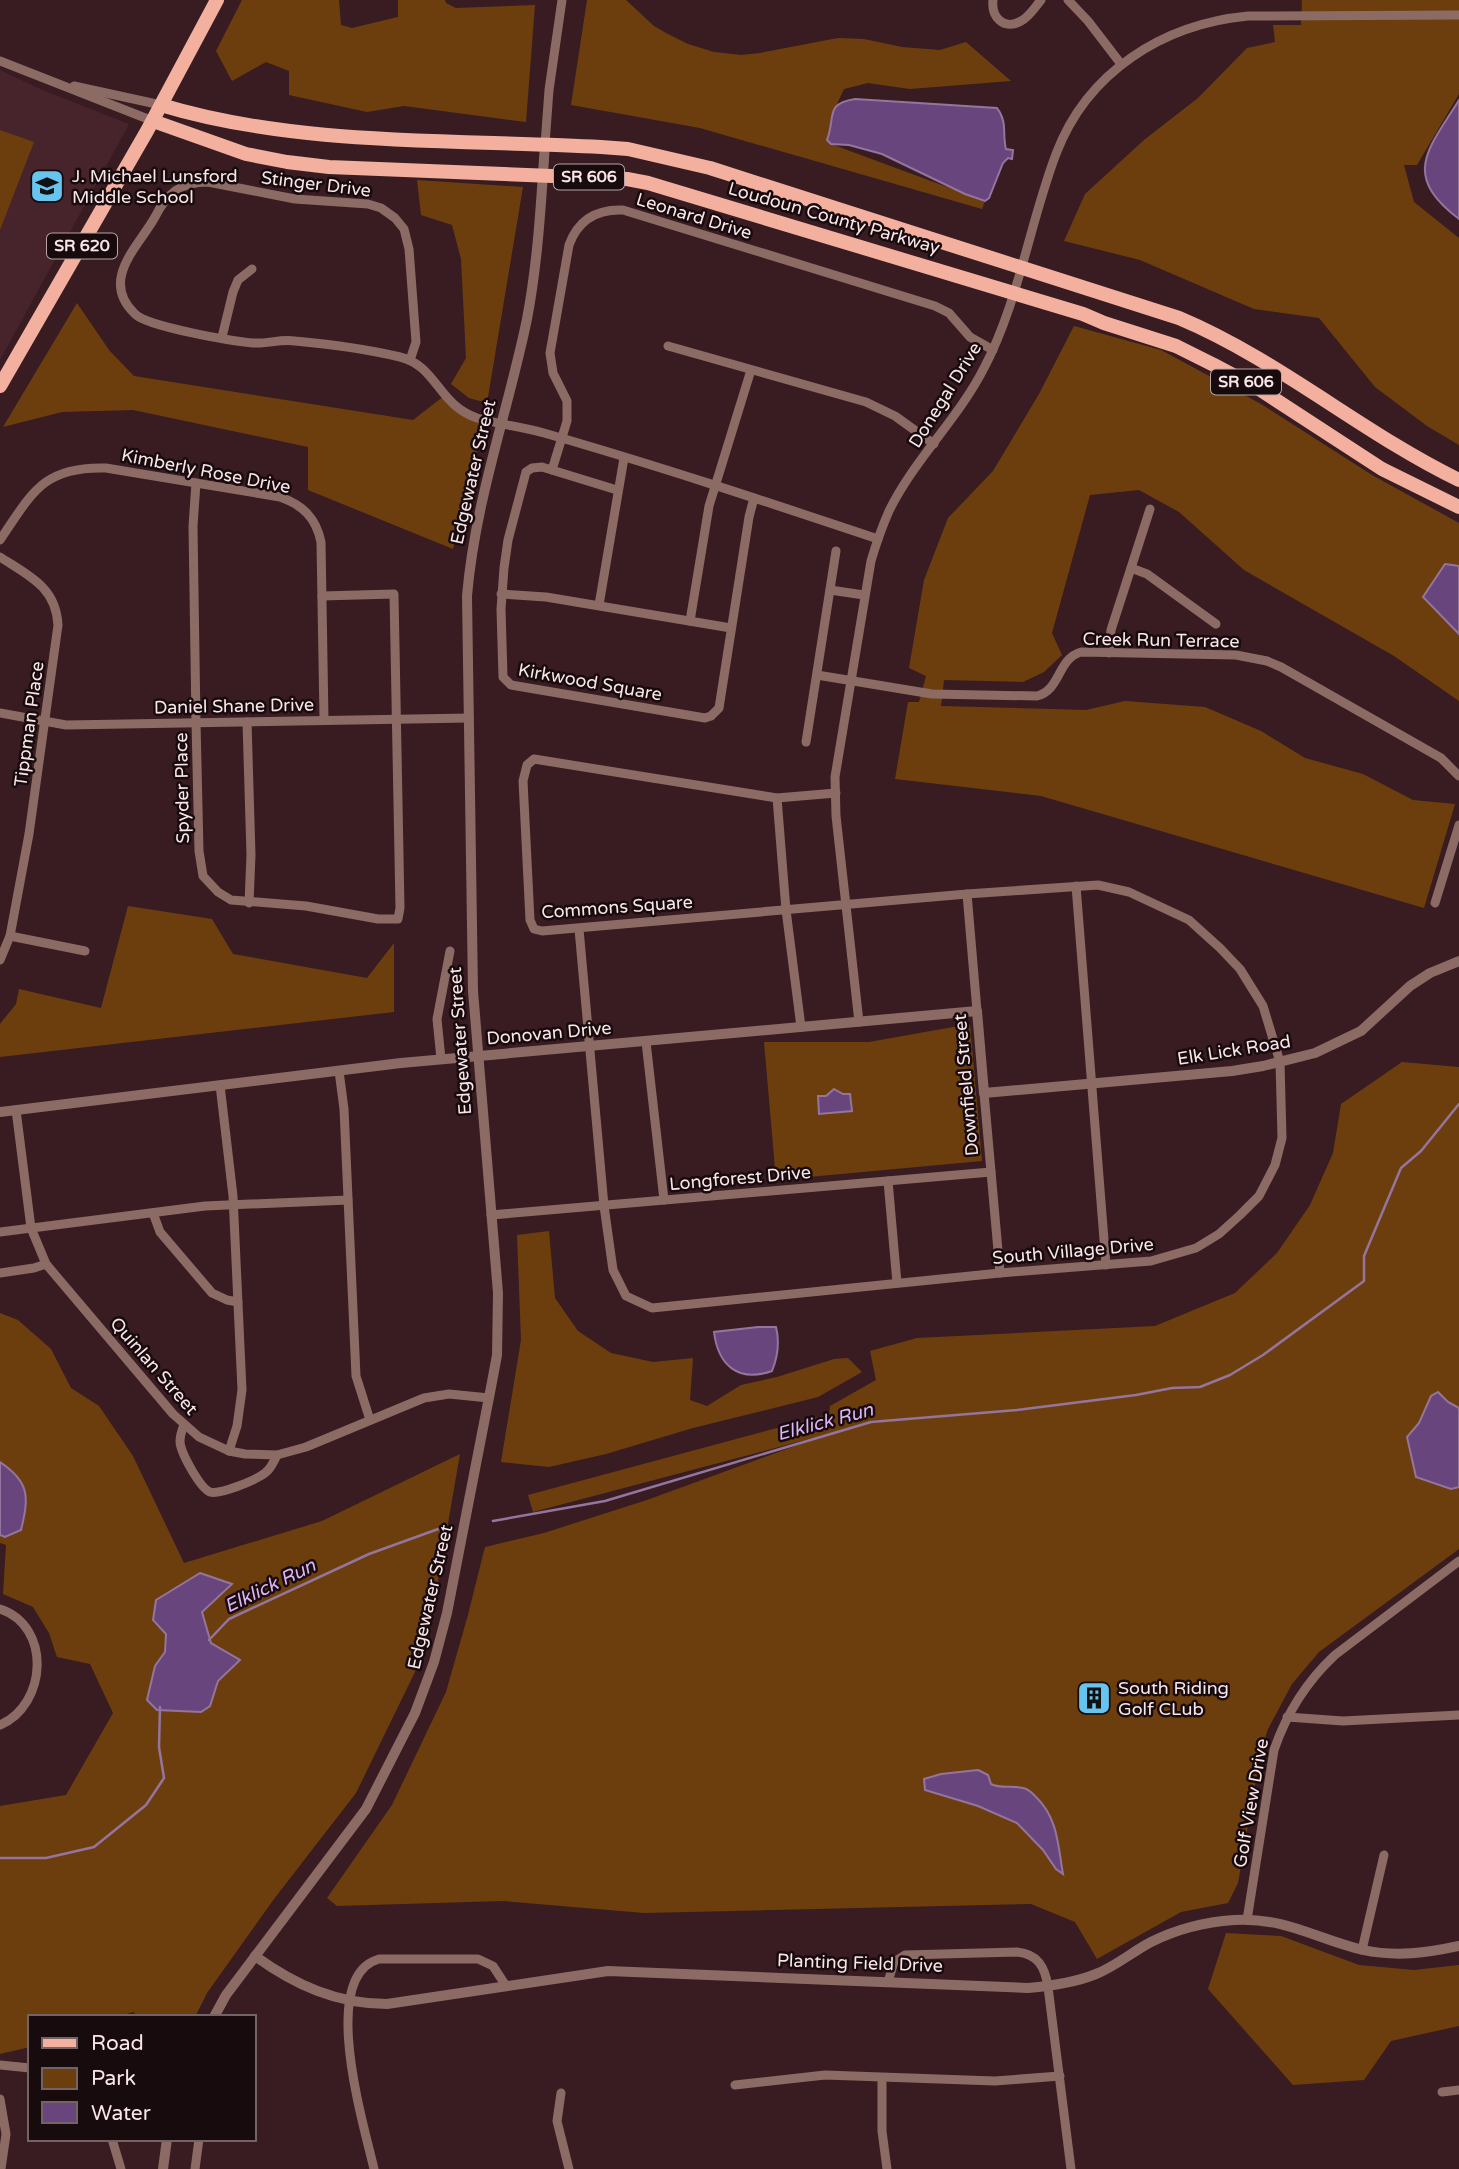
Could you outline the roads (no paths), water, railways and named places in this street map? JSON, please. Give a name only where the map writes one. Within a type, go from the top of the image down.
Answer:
[{"type":"main road","name":"SR 620","points":[[0,386],[153,121],[217,0]]},
{"type":"main road","name":"Loudoun County Parkway","points":[[161,105],[313,135],[628,149],[710,168],[1179,318],[1211,331],[1394,445],[1459,480]]},
{"type":"main road","name":"Loudoun County Parkway","points":[[153,121],[233,150],[287,162],[329,167],[626,179],[648,183],[1015,293],[1176,346],[1259,389],[1382,469],[1459,507]]},
{"type":"street","name":"Edgewater Street","points":[[215,2015],[226,1995],[366,1809],[399,1749],[421,1699],[447,1613],[489,1398],[499,1321],[472,959],[467,614],[470,568],[535,272],[549,90],[562,0]]},
{"type":"street","points":[[993,0],[997,20],[1008,24],[1024,20],[1041,0]]},
{"type":"street","points":[[1068,0],[1121,64]]},
{"type":"street","name":"Donegal Drive","points":[[859,1022],[845,905],[835,777],[864,595],[877,539],[901,491],[970,392],[993,350],[1015,293],[1049,173],[1066,131],[1091,94],[1121,64],[1156,41],[1223,18],[1459,15]]},
{"type":"street","points":[[0,61],[153,121]]},
{"type":"street","points":[[47,80],[161,105]]},
{"type":"street","name":"Stinger Drive","points":[[197,182],[295,199],[368,204],[381,208],[404,229],[409,249],[416,342],[410,360],[295,341],[252,343],[148,323],[136,316],[127,305],[122,291],[121,279],[131,249],[147,230],[164,200],[176,188],[197,182]]},
{"type":"street","name":"Leonard Drive","points":[[552,470],[567,421],[567,401],[553,373],[550,353],[569,245],[584,221],[603,211],[623,210],[935,306],[949,313],[977,343],[993,350]]},
{"type":"street","points":[[222,337],[238,280],[251,269]]},
{"type":"street","points":[[668,346],[881,408],[933,444]]},
{"type":"street","points":[[410,360],[421,366],[450,404],[478,418],[562,439],[877,539]]},
{"type":"street","points":[[690,621],[709,506],[751,369]]},
{"type":"street","points":[[599,605],[624,458]]},
{"type":"street","name":"Kimberly Rose Drive","points":[[0,540],[39,486],[53,476],[85,467],[106,468],[293,501],[312,517],[321,542],[324,720]]},
{"type":"street","name":"Kirkwood Square","points":[[552,470],[532,468],[524,477],[508,541],[501,594],[501,672],[506,682],[701,718],[711,716],[719,708],[754,498]]},
{"type":"street","points":[[552,470],[617,490]]},
{"type":"street","name":"Spyder Place","points":[[196,483],[193,526],[196,722],[199,851],[203,876],[223,896],[249,903],[306,906],[390,920],[398,919],[400,908],[396,719]]},
{"type":"street","points":[[1109,653],[1111,630],[1150,509]]},
{"type":"street","points":[[806,742],[836,551]]},
{"type":"street","name":"Tippman Place","points":[[0,557],[43,586],[57,613],[54,660],[29,834],[10,936],[0,960]]},
{"type":"street","points":[[1131,568],[1147,574],[1216,624]]},
{"type":"street","points":[[830,590],[864,595]]},
{"type":"street","points":[[322,596],[394,594],[396,719]]},
{"type":"street","points":[[501,594],[545,597],[732,628]]},
{"type":"street","name":"Creek Run Terrace","points":[[851,680],[932,694],[1037,696],[1049,691],[1064,664],[1075,654],[1236,655],[1281,667],[1441,758],[1459,776]]},
{"type":"street","points":[[817,675],[851,680]]},
{"type":"street","name":"Daniel Shane Drive","points":[[0,713],[66,725],[469,718]]},
{"type":"street","points":[[247,722],[251,855],[249,903]]},
{"type":"street","name":"Commons Square","points":[[836,793],[777,798],[534,759],[527,765],[523,781],[530,920],[534,929],[542,931],[845,905]]},
{"type":"street","points":[[777,798],[786,910],[801,1027]]},
{"type":"street","points":[[1435,903],[1459,825]]},
{"type":"street","name":"South Village Drive","points":[[579,929],[604,1206],[613,1270],[618,1285],[626,1296],[652,1308],[1000,1273],[1151,1261],[1196,1248],[1219,1234],[1258,1196],[1275,1165],[1282,1138],[1280,1062],[1263,1006],[1240,969],[1189,920],[1129,892],[1098,885],[845,905]]},
{"type":"street","points":[[1076,886],[1106,1265]]},
{"type":"street","name":"Downfield Street","points":[[967,894],[1000,1273]]},
{"type":"street","points":[[10,936],[85,951]]},
{"type":"street","points":[[441,1059],[438,1019],[450,951]]},
{"type":"street","name":"Elk Lick Road","points":[[984,1093],[1232,1071],[1315,1053],[1361,1031],[1410,986],[1430,973],[1459,961]]},
{"type":"street","name":"Donovan Drive","points":[[0,1112],[441,1059],[977,1011]]},
{"type":"street","points":[[646,1042],[664,1200]]},
{"type":"street","points":[[339,1071],[344,1109],[356,1376],[370,1420]]},
{"type":"street","points":[[220,1085],[233,1205],[242,1390],[237,1426],[229,1451]]},
{"type":"street","name":"Quinlan Street","points":[[16,1110],[31,1228],[46,1264],[184,1425],[206,1441],[229,1451],[261,1456],[277,1455],[306,1447],[430,1396],[457,1394],[489,1398]]},
{"type":"street","name":"Longforest Drive","points":[[491,1215],[991,1172]]},
{"type":"street","points":[[888,1181],[897,1283]]},
{"type":"street","points":[[0,1231],[233,1205],[348,1199]]},
{"type":"street","points":[[153,1213],[160,1232],[212,1293],[238,1302]]},
{"type":"street","points":[[0,1273],[46,1264]]},
{"type":"street","points":[[184,1425],[181,1448],[199,1482],[208,1491],[221,1492],[261,1475],[270,1468],[277,1455]]},
{"type":"street","name":"Golf View Drive","points":[[1247,1920],[1271,1767],[1287,1717],[1308,1683],[1335,1655],[1458,1564]]},
{"type":"street","points":[[0,1609],[13,1614],[28,1629],[33,1639],[36,1658],[31,1697],[18,1715],[0,1725]]},
{"type":"street","points":[[1287,1717],[1343,1721],[1459,1715]]},
{"type":"street","points":[[1362,1950],[1384,1855]]},
{"type":"street","name":"Planting Field Drive","points":[[255,1956],[292,1981],[311,1990],[372,2004],[403,2003],[608,1971],[1048,1987],[1098,1973],[1171,1933],[1213,1922],[1247,1920],[1290,1926],[1362,1950],[1407,1954],[1459,1946]]},
{"type":"street","points":[[888,1982],[894,1962],[905,1955],[1017,1952],[1030,1954],[1037,1959],[1046,1972],[1071,2169]]},
{"type":"street","points":[[374,2169],[349,2050],[347,2021],[358,1971],[370,1961],[379,1959],[478,1959],[494,1966],[506,1986]]},
{"type":"street","points":[[0,2065],[28,2068]]},
{"type":"street","points":[[735,2085],[825,2074],[995,2081],[1060,2076]]},
{"type":"street","points":[[881,2078],[882,2131],[887,2169]]},
{"type":"street","points":[[1442,2092],[1459,2090]]},
{"type":"street","points":[[561,2093],[557,2121],[569,2169]]},
{"type":"street","points":[[0,2099],[6,2134],[1,2169]]},
{"type":"street","points":[[113,2141],[121,2169]]},
{"type":"street","points":[[163,2169],[167,2141]]},
{"type":"street","points":[[195,2169],[199,2141]]},
{"type":"water","points":[[855,99],[997,108],[1004,123],[1006,149],[1013,150],[1012,159],[1008,158],[1003,163],[989,198],[985,201],[882,154],[849,145],[831,144],[827,140],[835,108],[845,101]]},
{"type":"water","points":[[1459,100],[1459,219],[1430,189],[1425,175],[1430,148]]},
{"type":"water","points":[[1445,564],[1459,566],[1459,634],[1423,597]]},
{"type":"water","points":[[834,1089],[850,1094],[852,1111],[819,1114],[818,1096],[826,1096]]},
{"type":"water","points":[[776,1327],[778,1349],[772,1371],[749,1375],[740,1373],[725,1362],[716,1344],[714,1332]]},
{"type":"water","points":[[1438,1392],[1459,1408],[1459,1487],[1451,1489],[1416,1477],[1407,1437],[1419,1423],[1431,1396]]},
{"type":"water","points":[[0,1462],[17,1476],[26,1499],[21,1530],[5,1537],[0,1535]]},
{"type":"water","points":[[200,1573],[232,1584],[202,1612],[211,1643],[240,1660],[218,1681],[210,1706],[201,1712],[157,1710],[147,1700],[155,1666],[165,1652],[166,1634],[153,1620],[156,1600]]},
{"type":"water","points":[[978,1770],[988,1775],[991,1784],[1027,1789],[1043,1805],[1056,1833],[1063,1874],[1017,1823],[978,1806],[925,1790],[924,1779],[941,1774]]},
{"type":"waterway","name":"Elklick Run","points":[[493,1521],[605,1501],[871,1422],[1017,1410],[1172,1388],[1200,1387],[1230,1375],[1263,1355],[1364,1281],[1364,1256],[1401,1168],[1421,1151],[1459,1104]]},
{"type":"waterway","name":"Elklick Run","points":[[209,1640],[229,1619],[369,1554],[441,1528]]},
{"type":"waterway","name":"Elklick Run","points":[[0,1858],[46,1858],[94,1847],[146,1805],[164,1778],[159,1747],[160,1707]]},
{"type":"place","name":"J. Michael Lunsford Middle School","points":[[47,186]]},
{"type":"place","name":"South Riding Golf CLub","points":[[1094,1698]]}]
